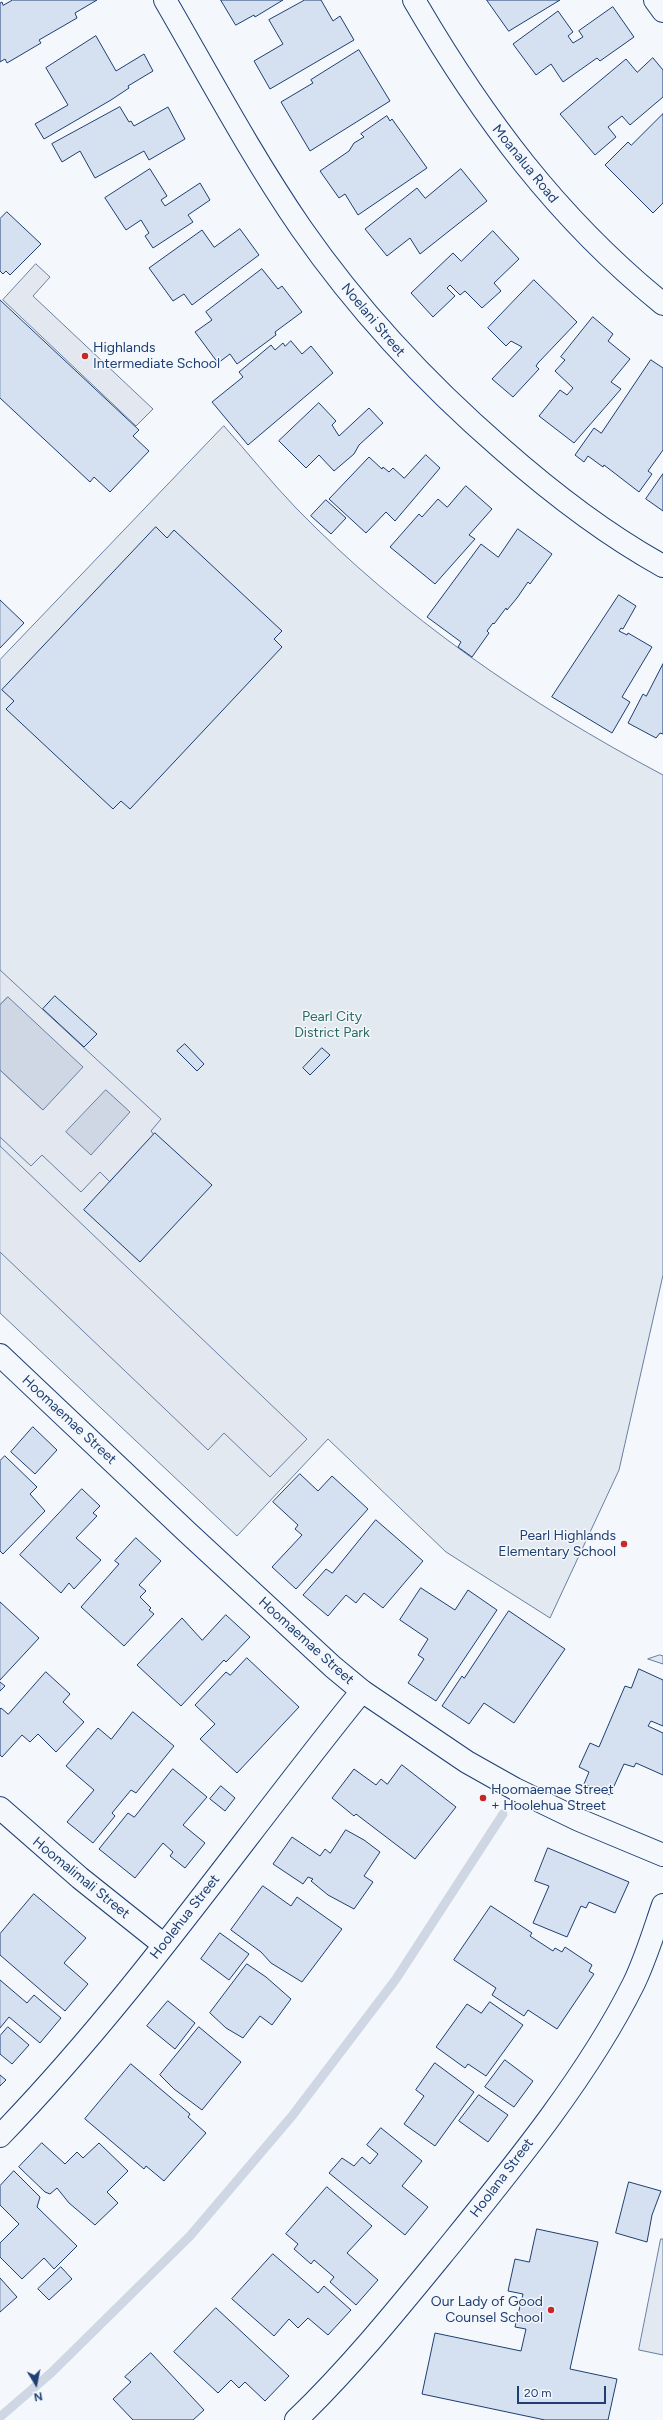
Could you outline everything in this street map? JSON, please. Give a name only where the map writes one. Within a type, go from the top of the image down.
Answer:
[{"type":"street","name":"Noelani Street","points":[[165,0],[300,227],[376,324],[454,407],[533,476],[600,526],[663,566]]},
{"type":"street","name":"Moanalua Road","points":[[414,0],[469,91],[508,146],[546,193],[587,237],[663,304]]},
{"type":"street","points":[[655,0],[663,11]]},
{"type":"street","name":"Hoomaemae Street","points":[[0,1355],[199,1543],[333,1667],[362,1691],[467,1762],[515,1789],[579,1820],[663,1855]]},
{"type":"street","name":"Hoolehua Street","points":[[0,2136],[44,2090],[105,2020],[362,1691]]},
{"type":"street","name":"Hoomalimali Street","points":[[0,1808],[80,1878],[164,1945]]},
{"type":"street","name":"Hoolana Street","points":[[296,2420],[402,2304],[490,2196],[553,2110],[593,2053],[619,2012],[647,1952],[663,1905]]},
{"type":"green space","name":"Pearl City District Park","points":[[224,426],[296,508],[379,586],[423,622],[469,656],[564,719],[663,775],[663,1275],[619,1470],[550,1618],[446,1552],[328,1439],[237,1536],[0,1313],[0,660]]},
{"type":"green space","points":[[660,1655],[663,1656],[663,1664],[648,1659]]},
{"type":"green space","points":[[661,2239],[663,2239],[663,2355],[639,2350]]},
{"type":"shaded area","points":[[36,264],[50,277],[33,296],[153,409],[136,426],[3,300]]},
{"type":"shaded area","points":[[0,970],[161,1119],[151,1131],[154,1135],[110,1182],[100,1172],[81,1192],[42,1155],[31,1166],[0,1137],[0,1070],[43,1110],[8,997],[0,1005]]},
{"type":"shaded area","points":[[8,997],[83,1067],[43,1110],[0,1070],[0,1005]]},
{"type":"shaded area","points":[[106,1090],[130,1112],[91,1155],[66,1132]]},
{"type":"shaded area","points":[[0,1146],[307,1439],[270,1477],[224,1433],[208,1450],[0,1252]]},
{"type":"building","points":[[13,0],[97,0],[75,13],[77,18],[39,40],[41,43],[7,63],[5,59],[0,62],[0,3],[2,2],[3,5]]},
{"type":"building","points":[[221,0],[283,0],[255,17],[254,15],[236,25]]},
{"type":"building","points":[[305,0],[321,0],[333,21],[340,16],[354,40],[270,89],[254,61],[283,44],[269,20]]},
{"type":"building","points":[[487,0],[560,0],[509,31]]},
{"type":"building","points":[[613,7],[634,37],[600,61],[597,58],[563,82],[551,64],[536,75],[513,44],[558,11],[573,32],[568,36],[573,43],[583,37],[579,31]]},
{"type":"building","points":[[96,36],[116,71],[144,54],[153,71],[128,86],[129,88],[111,100],[44,139],[35,124],[68,105],[46,68]]},
{"type":"building","points":[[359,50],[390,101],[310,151],[281,102],[313,83],[311,80]]},
{"type":"building","points":[[653,58],[663,70],[663,97],[630,125],[622,116],[608,127],[616,137],[595,155],[560,114],[626,59],[637,72]]},
{"type":"building","points":[[120,107],[129,122],[131,121],[134,126],[168,107],[185,139],[149,160],[144,151],[95,178],[80,151],[62,162],[52,144]]},
{"type":"building","points":[[663,114],[663,203],[653,213],[605,165],[628,142],[631,145]]},
{"type":"building","points":[[387,116],[390,121],[392,119],[427,168],[358,215],[345,194],[339,198],[320,171],[349,151],[354,143],[364,137],[361,134]]},
{"type":"building","points":[[150,169],[167,196],[161,200],[165,206],[200,183],[210,200],[188,215],[193,222],[153,248],[145,236],[149,233],[141,220],[126,230],[105,198]]},
{"type":"building","points":[[461,169],[487,201],[420,254],[410,238],[387,256],[365,229],[417,188],[425,198]]},
{"type":"building","points":[[7,212],[41,244],[10,275],[6,271],[3,274],[0,271],[0,219]]},
{"type":"building","points":[[240,229],[259,255],[192,305],[184,294],[173,301],[149,268],[202,230],[214,247]]},
{"type":"building","points":[[493,231],[519,259],[494,283],[501,291],[482,308],[465,291],[460,295],[450,285],[447,288],[455,296],[433,317],[411,293],[453,253],[461,261]]},
{"type":"building","points":[[262,269],[278,289],[282,286],[302,312],[275,332],[276,335],[237,364],[230,354],[218,363],[195,332],[212,320],[206,312]]},
{"type":"building","points":[[534,280],[577,322],[538,363],[536,366],[539,369],[513,397],[492,379],[522,347],[511,341],[506,346],[488,328]]},
{"type":"building","points":[[0,300],[139,430],[133,436],[149,451],[110,492],[94,477],[90,482],[0,398]]},
{"type":"building","points":[[593,317],[613,334],[608,341],[630,359],[611,382],[621,389],[574,443],[539,416],[560,390],[567,395],[573,388],[555,371],[565,360],[561,357]]},
{"type":"building","points":[[291,341],[302,354],[311,346],[333,373],[248,445],[212,402],[243,377],[239,372],[271,345],[275,350],[283,343],[285,346]]},
{"type":"building","points":[[651,360],[663,368],[663,450],[648,471],[652,474],[639,492],[604,465],[603,467],[588,456],[584,462],[575,455],[594,428],[601,433]]},
{"type":"building","points":[[319,403],[336,421],[332,425],[339,436],[369,408],[383,423],[359,445],[354,454],[334,471],[319,455],[306,468],[279,441]]},
{"type":"building","points":[[426,455],[440,468],[395,521],[386,512],[366,533],[329,499],[369,457],[382,469],[383,467],[389,472],[393,468],[404,478]]},
{"type":"building","points":[[663,474],[663,511],[646,499]]},
{"type":"building","points":[[466,486],[492,509],[469,535],[475,539],[435,584],[390,547],[419,514],[422,517],[438,499],[447,507]]},
{"type":"building","points":[[326,500],[346,518],[331,534],[311,516]]},
{"type":"building","points":[[156,527],[167,538],[174,530],[282,631],[274,639],[282,647],[130,809],[121,801],[113,809],[6,709],[14,701],[2,690]]},
{"type":"building","points":[[518,529],[552,554],[530,584],[528,582],[507,610],[506,608],[494,624],[493,623],[487,631],[489,633],[472,657],[458,647],[461,642],[427,617],[481,544],[498,557]]},
{"type":"building","points":[[619,595],[636,606],[623,629],[621,628],[619,631],[627,635],[628,633],[652,647],[622,697],[630,702],[612,733],[552,697]]},
{"type":"building","points":[[0,600],[24,623],[0,648]]},
{"type":"building","points":[[663,664],[663,734],[660,733],[656,738],[628,723],[643,694],[646,696]]},
{"type":"building","points":[[55,996],[97,1034],[84,1047],[43,1009]]},
{"type":"building","points":[[185,1044],[204,1064],[197,1071],[177,1051]]},
{"type":"building","points":[[322,1048],[330,1055],[310,1075],[303,1068]]},
{"type":"building","points":[[155,1133],[212,1185],[140,1262],[84,1210]]},
{"type":"building","points":[[33,1427],[57,1450],[35,1474],[11,1452]]},
{"type":"building","points":[[5,1456],[37,1487],[30,1494],[45,1511],[3,1554],[0,1551],[0,1461]]},
{"type":"building","points":[[300,1474],[318,1491],[332,1476],[368,1509],[296,1589],[272,1567],[302,1535],[295,1529],[298,1525],[273,1502]]},
{"type":"building","points":[[82,1489],[100,1506],[93,1513],[97,1516],[76,1538],[101,1560],[74,1589],[69,1583],[61,1593],[20,1555]]},
{"type":"building","points":[[376,1520],[423,1561],[383,1608],[364,1593],[356,1603],[346,1595],[328,1616],[303,1595],[326,1569],[332,1573]]},
{"type":"building","points":[[136,1538],[161,1561],[139,1585],[146,1591],[140,1597],[151,1608],[149,1610],[154,1614],[124,1646],[81,1607],[119,1564],[115,1561]]},
{"type":"building","points":[[421,1588],[455,1610],[468,1590],[497,1610],[436,1701],[408,1683],[424,1659],[418,1655],[428,1639],[400,1620]]},
{"type":"building","points":[[0,1602],[39,1638],[0,1680]]},
{"type":"building","points":[[509,1611],[565,1649],[514,1723],[484,1703],[469,1724],[442,1706],[462,1676],[464,1678]]},
{"type":"building","points":[[226,1615],[250,1637],[226,1662],[224,1660],[181,1706],[137,1665],[182,1618],[202,1640]]},
{"type":"building","points":[[247,1658],[299,1707],[237,1773],[200,1739],[215,1724],[195,1705],[226,1672],[230,1675]]},
{"type":"building","points":[[639,1669],[663,1680],[663,1726],[651,1721],[648,1726],[663,1733],[663,1775],[636,1763],[634,1767],[624,1764],[610,1795],[584,1784],[589,1772],[579,1767],[590,1743],[599,1747],[625,1686],[631,1688]]},
{"type":"building","points":[[46,1672],[70,1694],[63,1702],[84,1722],[56,1752],[38,1734],[30,1742],[22,1735],[2,1757],[0,1755],[0,1709],[1,1708],[8,1714]]},
{"type":"building","points":[[0,1682],[5,1686],[0,1691]]},
{"type":"building","points":[[133,1712],[174,1746],[136,1793],[131,1790],[112,1813],[115,1816],[93,1843],[67,1822],[94,1790],[66,1766],[98,1728],[111,1739]]},
{"type":"building","points":[[402,1765],[456,1807],[415,1859],[356,1814],[354,1816],[332,1798],[354,1769],[376,1785],[381,1779],[387,1784]]},
{"type":"building","points":[[173,1769],[207,1797],[183,1825],[205,1843],[185,1868],[170,1856],[173,1852],[163,1843],[135,1878],[99,1849],[128,1813],[134,1817]]},
{"type":"building","points":[[221,1786],[235,1798],[225,1811],[210,1799]]},
{"type":"building","points":[[346,1830],[364,1840],[380,1852],[364,1876],[373,1882],[354,1909],[328,1895],[311,1881],[313,1879],[308,1877],[303,1884],[273,1864],[292,1837],[320,1856],[325,1849],[330,1853]]},
{"type":"building","points":[[548,1848],[629,1882],[615,1913],[589,1902],[586,1908],[581,1906],[567,1937],[533,1923],[549,1886],[535,1881]]},
{"type":"building","points":[[263,1886],[291,1906],[297,1897],[342,1929],[302,1982],[271,1963],[261,1952],[231,1930]]},
{"type":"building","points":[[34,1894],[86,1938],[64,1963],[88,1984],[65,2011],[0,1955],[0,1934]]},
{"type":"building","points":[[491,1906],[532,1933],[530,1936],[553,1951],[555,1948],[562,1952],[565,1947],[592,1965],[589,1971],[594,1974],[557,2029],[528,2010],[524,2016],[492,1995],[496,1988],[454,1960]]},
{"type":"building","points":[[220,1933],[249,1954],[229,1980],[201,1959]]},
{"type":"building","points":[[247,1964],[266,1977],[291,1999],[272,2025],[260,2016],[243,2038],[226,2028],[210,2013]]},
{"type":"building","points":[[0,1980],[27,2003],[34,1995],[61,2018],[40,2043],[9,2017],[0,2028]]},
{"type":"building","points":[[168,2001],[195,2023],[175,2049],[147,2026]]},
{"type":"building","points":[[490,2002],[523,2025],[486,2076],[468,2064],[465,2068],[436,2047],[467,2004],[481,2013]]},
{"type":"building","points":[[8,2027],[29,2045],[12,2064],[0,2054],[0,2036]]},
{"type":"building","points":[[199,2027],[241,2062],[202,2110],[174,2089],[160,2075]]},
{"type":"building","points":[[505,2060],[533,2081],[514,2107],[485,2087]]},
{"type":"building","points":[[435,2063],[474,2092],[435,2146],[404,2124],[424,2096],[416,2090]]},
{"type":"building","points":[[131,2064],[190,2114],[188,2117],[206,2133],[164,2181],[146,2166],[144,2169],[85,2119]]},
{"type":"building","points":[[0,2075],[6,2080],[0,2086]]},
{"type":"building","points":[[479,2095],[508,2115],[488,2142],[459,2121]]},
{"type":"building","points":[[381,2128],[422,2161],[402,2186],[428,2207],[405,2235],[329,2173],[342,2158],[354,2166],[362,2157],[370,2164],[378,2154],[367,2145]]},
{"type":"building","points":[[42,2143],[65,2164],[77,2152],[83,2158],[99,2143],[128,2171],[107,2192],[118,2203],[95,2225],[69,2203],[57,2188],[50,2194],[45,2192],[19,2167]]},
{"type":"building","points":[[14,2171],[40,2197],[37,2207],[77,2246],[54,2269],[44,2258],[22,2279],[0,2257],[0,2243],[19,2224],[0,2205],[0,2186]]},
{"type":"building","points":[[629,2182],[661,2191],[652,2215],[647,2242],[616,2233]]},
{"type":"building","points":[[327,2187],[372,2226],[347,2253],[378,2280],[356,2305],[330,2282],[334,2277],[314,2260],[311,2264],[294,2249],[298,2244],[286,2234]]},
{"type":"building","name":"Our Lady of Good Counsel School","points":[[537,2229],[598,2242],[570,2369],[617,2379],[608,2420],[545,2420],[422,2394],[435,2333],[521,2351],[526,2329],[515,2327],[523,2294],[508,2291],[515,2259],[529,2262]]},
{"type":"building","points":[[273,2254],[318,2293],[324,2286],[351,2310],[328,2335],[308,2318],[298,2328],[289,2319],[274,2336],[232,2299]]},
{"type":"building","points":[[61,2267],[72,2279],[49,2300],[38,2289]]},
{"type":"building","points":[[0,2278],[17,2297],[0,2312]]},
{"type":"building","points":[[216,2308],[289,2376],[265,2401],[245,2382],[239,2388],[231,2380],[218,2393],[174,2352]]},
{"type":"building","points":[[151,2353],[204,2410],[193,2420],[133,2420],[113,2399],[131,2382],[125,2377]]},
{"type":"waterway","points":[[0,2417],[51,2373],[190,2236],[292,2116],[396,1979],[503,1814]]},
{"type":"place","name":"Highlands Intermediate School","points":[[85,356]]},
{"type":"place","name":"Pearl Highlands Elementary School","points":[[624,1544]]},
{"type":"place","name":"Hoomaemae Street + Hoolehua Street","points":[[483,1798]]},
{"type":"place","name":"Our Lady of Good Counsel School","points":[[551,2310]]}]
